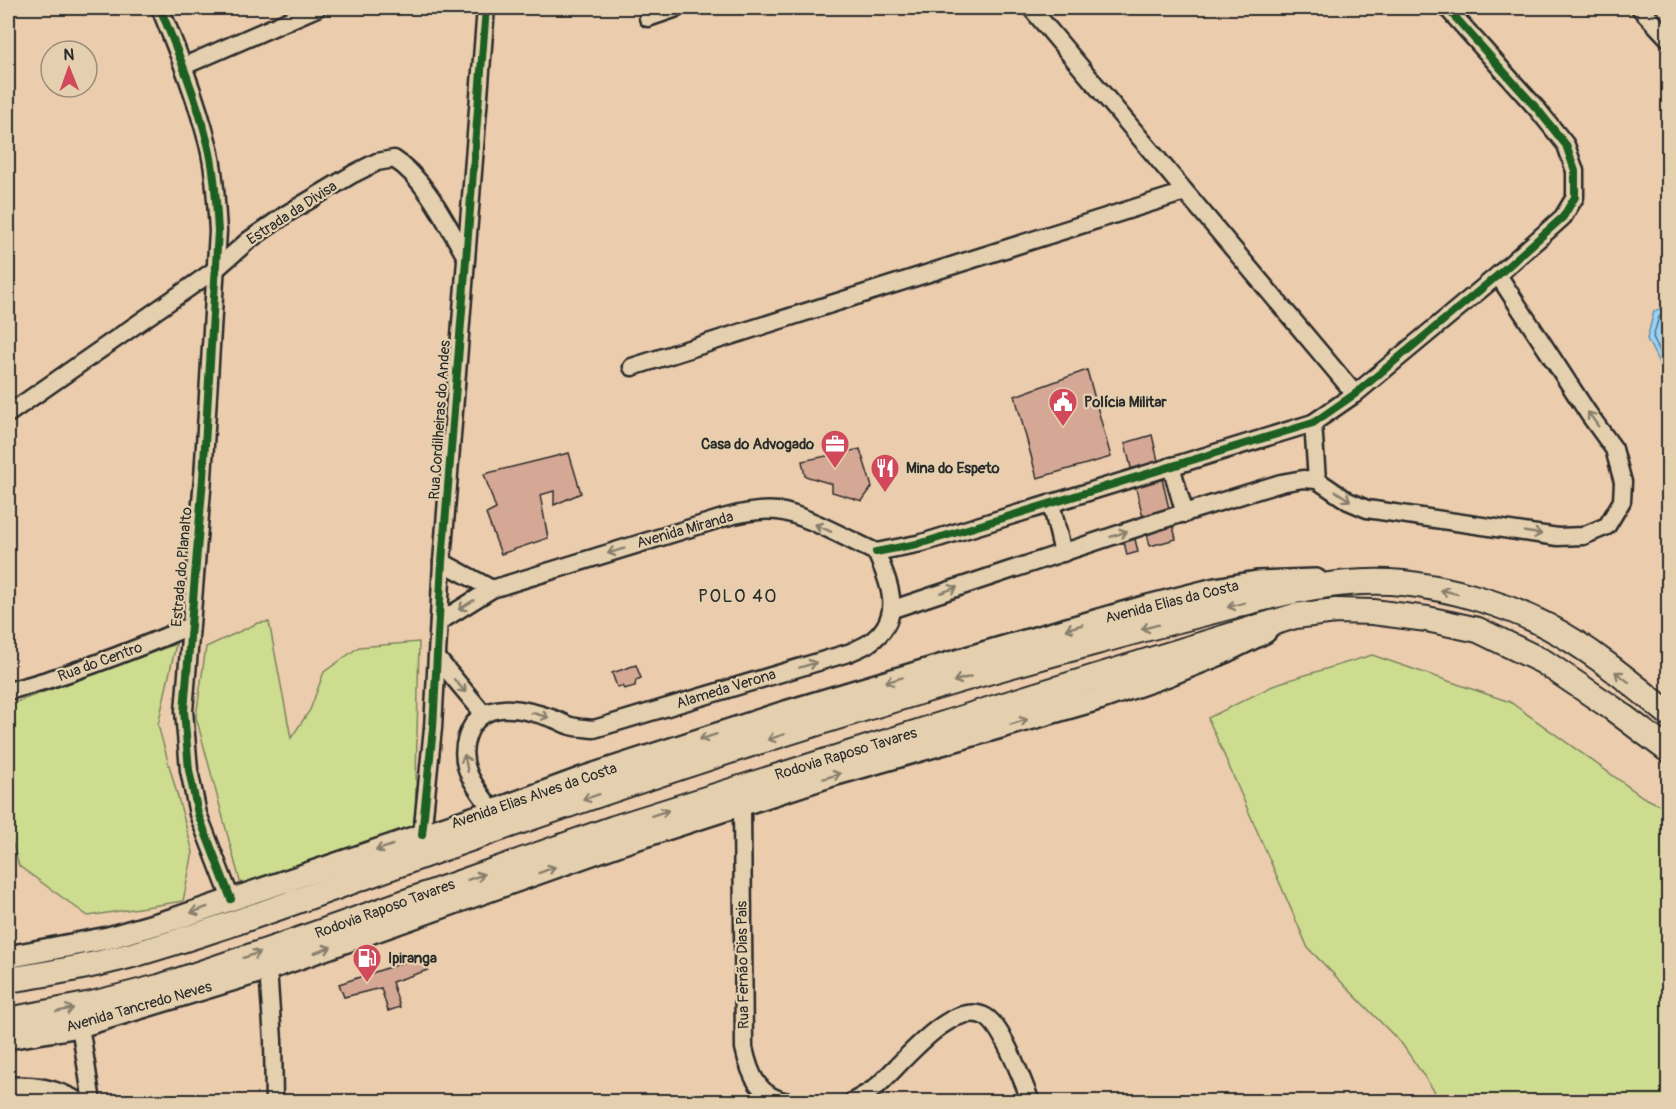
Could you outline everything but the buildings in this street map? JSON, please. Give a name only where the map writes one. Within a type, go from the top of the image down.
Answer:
[{"type":"highway","points":[[8,981],[143,952],[245,919],[579,800],[932,687],[1304,589],[1358,581],[1404,584],[1445,590],[1497,606],[1546,625],[1589,652],[1668,713]]},
{"type":"highway","name":"Rodovia Raposo Tavares","points":[[8,1020],[92,1004],[159,987],[614,828],[903,736],[1295,616],[1336,611],[1373,612],[1427,619],[1478,630],[1544,662],[1612,708],[1668,750]]},
{"type":"main road","name":"Avenida Elias da Costa","points":[[990,651],[1215,589],[1279,580],[1358,581]]},
{"type":"main road","name":"Avenida Tancredo Neves","points":[[8,1038],[80,1026],[268,969],[620,844],[833,775],[1099,699],[1158,679],[1236,647],[1295,616]]},
{"type":"main road","name":"Avenida Elias Alves da Costa","points":[[8,957],[108,938],[174,919],[493,811],[585,777],[771,716],[990,651]]},
{"type":"street","name":"Estrada do Planalto","points":[[160,8],[184,66],[208,145],[216,198],[218,231],[203,478],[184,711],[189,770],[198,814],[231,899]]},
{"type":"street","points":[[184,66],[317,8]]},
{"type":"street","name":"Rua Cordilheiras do Andes","points":[[422,835],[438,659],[442,562],[486,8]]},
{"type":"street","points":[[648,18],[676,8]]},
{"type":"street","points":[[1031,8],[1355,394]]},
{"type":"street","points":[[1447,8],[1566,145],[1575,171],[1575,197],[1563,217],[1498,275],[1355,394],[1313,423],[922,543],[876,552],[888,580],[893,609],[1155,522],[1281,483],[1303,479],[1317,480],[1348,501],[1367,509],[1558,537],[1583,536],[1607,526],[1622,501],[1623,482],[1614,449],[1498,275]]},
{"type":"street","points":[[1640,8],[1668,39]]},
{"type":"street","name":"Estrada da Divisa","points":[[8,414],[216,269],[249,240],[288,213],[377,162],[394,159],[408,168],[420,182],[466,257]]},
{"type":"street","points":[[632,366],[1185,192]]},
{"type":"street","points":[[1313,423],[1317,480]]},
{"type":"street","points":[[1171,466],[1185,514]]},
{"type":"street","points":[[1051,503],[1063,553]]},
{"type":"street","name":"Avenida Miranda","points":[[439,622],[492,589],[723,518],[753,511],[779,511],[802,518],[876,552]]},
{"type":"street","points":[[442,562],[492,589]]},
{"type":"street","name":"Alameda Verona","points":[[483,713],[504,709],[517,710],[556,719],[568,726],[594,729],[848,653],[870,642],[884,626],[893,609]]},
{"type":"street","name":"Rua do Centro","points":[[8,691],[85,669],[190,626]]},
{"type":"street","points":[[438,659],[483,713],[470,727],[464,747],[464,766],[473,784],[493,811]]},
{"type":"street","name":"Rua Fernão Dias Pais","points":[[742,806],[744,1048],[749,1071],[761,1089],[783,1101],[789,1101]]},
{"type":"street","points":[[268,969],[274,1101]]},
{"type":"street","points":[[852,1101],[875,1088],[923,1041],[951,1019],[971,1013],[986,1017],[1001,1034],[1031,1101]]},
{"type":"street","points":[[80,1026],[93,1101]]},
{"type":"street","points":[[8,1086],[30,1085],[52,1089],[80,1101]]},
{"type":"green space","points":[[269,622],[291,738],[310,710],[324,672],[359,647],[419,642],[415,827],[241,885],[196,717],[206,647],[258,623]]},
{"type":"green space","points":[[176,644],[158,725],[193,852],[183,901],[88,916],[19,866],[8,828],[8,705]]},
{"type":"green space","points":[[1372,655],[1510,702],[1643,797],[1668,809],[1668,1101],[1441,1101],[1402,1044],[1308,948],[1208,718],[1279,683]]},
{"type":"water","points":[[1668,306],[1668,381],[1647,339],[1654,311]]},
{"type":"cycle path","points":[[160,8],[203,126],[214,176],[216,198],[218,231],[203,478],[184,711],[189,770],[198,814],[231,899]]},
{"type":"cycle path","points":[[422,835],[433,728],[442,562],[486,8]]},
{"type":"cycle path","points":[[876,552],[922,543],[1313,423],[1355,394],[1498,275],[1563,217],[1575,197],[1575,171],[1566,145],[1538,110],[1447,8]]},
{"type":"place","name":"Polícia Militar","points":[[1063,428]]},
{"type":"place","name":"Casa do Advogado","points":[[835,470]]},
{"type":"place","name":"Mina do Espeto","points":[[885,494]]},
{"type":"place","name":"Ipiranga","points":[[367,984]]},
{"type":"district","name":"POLO 40","points":[[738,596]]}]
